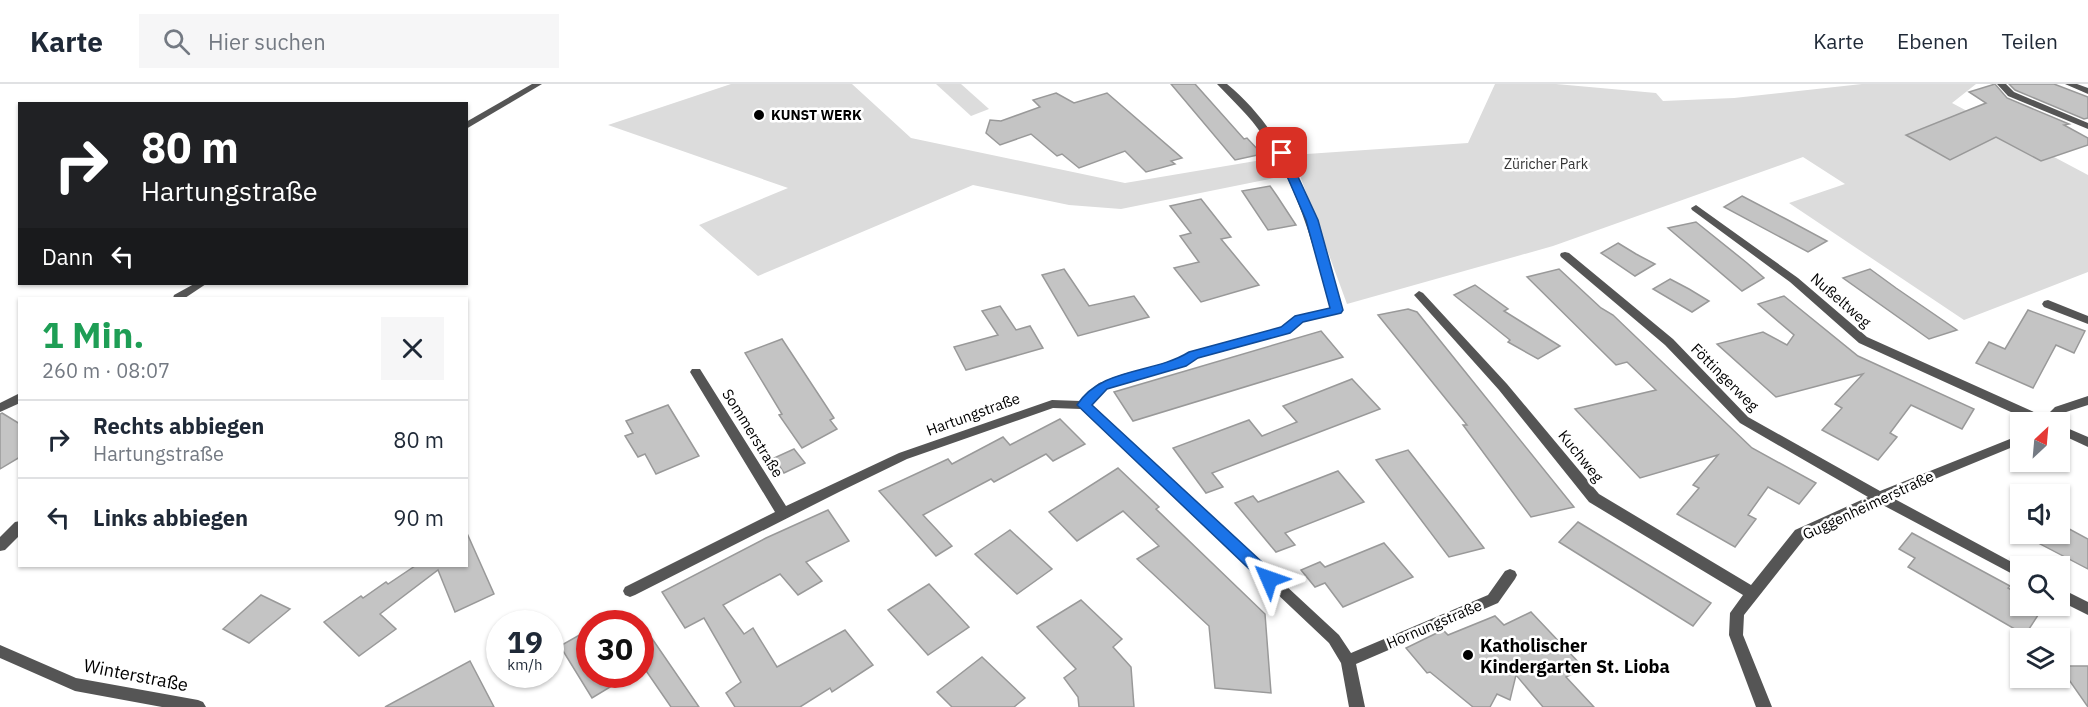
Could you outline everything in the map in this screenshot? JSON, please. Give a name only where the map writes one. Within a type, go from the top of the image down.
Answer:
[{"type":"street","points":[[468,125],[538,84]]},
{"type":"street","points":[[1221,84],[1260,124],[1282,153],[1312,220],[1336,310],[1299,319],[1285,330],[1193,355],[1181,363],[1103,386],[1084,405],[1334,639],[1348,661],[1357,707]]},
{"type":"street","points":[[2001,84],[2011,94],[2088,126]]},
{"type":"street","points":[[2069,84],[2088,92]]},
{"type":"street","name":"Nußeltweg","points":[[1696,208],[1794,280],[1863,340],[2022,412]]},
{"type":"street","name":"Föttingerweg","points":[[1565,255],[1669,342],[1744,420],[1879,497],[2010,568]]},
{"type":"street","points":[[180,297],[199,285]]},
{"type":"street","name":"Kuchweg","points":[[1419,295],[1503,387],[1594,498],[1754,594]]},
{"type":"street","points":[[2048,304],[2088,320]]},
{"type":"street","name":"Sommerstraße","points":[[696,372],[783,513]]},
{"type":"street","points":[[0,408],[18,398]]},
{"type":"street","points":[[2057,412],[2088,400]]},
{"type":"street","name":"Hartungstraße","points":[[630,591],[783,513],[903,456],[1052,404],[1084,405]]},
{"type":"street","points":[[2070,434],[2088,442]]},
{"type":"street","name":"Guggenheimerstraße","points":[[1764,707],[1736,635],[1737,613],[1800,534],[1879,497],[2010,443]]},
{"type":"street","points":[[0,546],[18,528]]},
{"type":"street","name":"Hornungstraße","points":[[1348,661],[1493,599],[1510,576]]},
{"type":"street","points":[[2070,599],[2088,609]]},
{"type":"street","name":"Winterstraße","points":[[0,651],[75,684],[198,707]]},
{"type":"green space","name":"Züricher Park","points":[[731,84],[852,84],[911,138],[1125,183],[1292,155],[1468,143],[1495,84],[1556,84],[1656,93],[1663,101],[1734,98],[1862,84],[1976,84],[1952,103],[2088,175],[2088,272],[1964,320],[1789,203],[1845,184],[1803,157],[1553,246],[1347,304],[1299,173],[1121,209],[1069,205],[973,185],[758,276],[699,225],[788,188],[608,125]]},
{"type":"green space","points":[[936,84],[961,84],[989,109],[971,116]]},
{"type":"building","points":[[1171,84],[1195,84],[1244,139],[1247,138],[1262,154],[1235,160]]},
{"type":"building","points":[[1995,84],[2007,98],[2069,124],[2064,125],[2088,138],[2088,145],[2041,161],[1996,137],[1950,160],[1906,135],[1986,103],[1969,92]]},
{"type":"building","points":[[2009,84],[2054,84],[2088,97],[2088,118],[2084,119],[2015,90]]},
{"type":"building","points":[[1056,93],[1074,103],[1107,93],[1182,158],[1171,161],[1175,164],[1146,172],[1125,151],[1079,168],[1062,154],[1057,156],[1031,134],[1000,145],[986,133],[990,120],[1001,121],[1040,107],[1033,100]]},
{"type":"building","points":[[1270,186],[1296,225],[1268,230],[1242,191]]},
{"type":"building","points":[[1742,196],[1827,241],[1808,252],[1724,207]]},
{"type":"building","points":[[1201,199],[1231,237],[1221,239],[1259,285],[1201,302],[1174,268],[1199,262],[1180,236],[1191,233],[1170,206]]},
{"type":"building","points":[[1696,222],[1764,278],[1742,291],[1668,228]]},
{"type":"building","points":[[1618,243],[1655,264],[1635,276],[1601,253]]},
{"type":"building","points":[[1064,269],[1089,306],[1134,296],[1149,317],[1078,336],[1042,275]]},
{"type":"building","points":[[1559,269],[1601,308],[1613,315],[1752,448],[1816,483],[1799,504],[1768,487],[1748,515],[1756,519],[1735,547],[1677,514],[1699,488],[1693,485],[1718,455],[1640,478],[1575,409],[1656,390],[1627,362],[1616,365],[1527,277]]},
{"type":"building","points":[[1870,269],[1957,330],[1929,339],[1843,278]]},
{"type":"building","points":[[1670,279],[1709,301],[1692,312],[1653,289]]},
{"type":"building","points":[[1475,285],[1508,309],[1504,311],[1560,346],[1538,359],[1508,342],[1510,340],[1454,295]]},
{"type":"building","points":[[1784,296],[1858,356],[1974,409],[1962,429],[1911,405],[1890,433],[1897,437],[1878,460],[1822,430],[1842,408],[1835,404],[1863,374],[1776,397],[1717,344],[1763,332],[1787,345],[1794,335],[1758,304]]},
{"type":"building","points":[[1000,306],[1016,330],[1030,326],[1043,348],[966,370],[954,347],[998,335],[982,311]]},
{"type":"building","points":[[1408,309],[1417,312],[1574,507],[1531,517],[1463,425],[1467,425],[1378,315]]},
{"type":"building","points":[[2028,310],[2085,331],[2074,353],[2056,345],[2033,388],[1976,363],[1989,342],[2005,349]]},
{"type":"building","points":[[1321,331],[1343,357],[1133,421],[1114,392]]},
{"type":"building","points":[[782,339],[834,418],[830,420],[837,429],[802,448],[779,415],[782,414],[745,353]]},
{"type":"building","points":[[1352,379],[1380,409],[1212,473],[1223,487],[1206,493],[1173,448],[1249,420],[1262,436],[1297,422],[1283,406]]},
{"type":"building","points":[[668,405],[699,456],[656,474],[645,454],[638,457],[625,436],[633,433],[626,421]]},
{"type":"building","points":[[0,414],[18,423],[18,458],[0,469]]},
{"type":"building","points":[[1060,419],[1085,444],[1053,461],[1046,454],[994,482],[991,479],[923,515],[952,546],[936,556],[879,491],[948,459],[952,464],[1003,437],[1010,445]]},
{"type":"building","points":[[794,449],[805,463],[784,473],[774,458]]},
{"type":"building","points":[[1408,450],[1484,548],[1449,557],[1376,460]]},
{"type":"building","points":[[1118,468],[1159,507],[1156,509],[1265,614],[1271,693],[1215,688],[1209,626],[1137,559],[1159,546],[1123,511],[1077,541],[1049,512]]},
{"type":"building","points":[[1338,471],[1364,502],[1285,533],[1295,545],[1276,552],[1235,503],[1253,496],[1258,502]]},
{"type":"building","points":[[828,510],[849,541],[806,562],[822,581],[798,595],[780,574],[723,605],[744,634],[753,628],[777,667],[845,630],[873,665],[832,692],[830,688],[800,707],[735,707],[726,693],[741,682],[704,618],[685,628],[662,592],[766,538]]},
{"type":"building","points":[[1578,522],[1711,603],[1693,626],[1559,542]]},
{"type":"building","points":[[2070,529],[2088,539],[2088,569],[2070,560],[2070,556],[2063,556],[2040,544],[2070,544]]},
{"type":"building","points":[[1010,530],[1052,569],[1017,594],[975,554]]},
{"type":"building","points":[[1912,533],[2010,586],[2008,588],[2010,589],[2010,616],[2037,616],[2030,628],[2013,628],[1908,567],[1915,558],[1899,549]]},
{"type":"building","points":[[468,536],[494,594],[455,612],[438,570],[380,614],[396,629],[359,656],[324,622],[361,596],[363,598],[386,582],[388,584],[414,567],[468,567]]},
{"type":"building","points":[[1384,543],[1413,577],[1343,607],[1325,583],[1315,587],[1301,570],[1320,562],[1325,567]]},
{"type":"building","points":[[929,584],[969,627],[928,655],[888,610]]},
{"type":"building","points":[[261,595],[290,609],[249,643],[223,629]]},
{"type":"building","points":[[1081,600],[1122,639],[1113,647],[1131,667],[1134,707],[1079,707],[1078,697],[1064,678],[1076,669],[1037,627]]},
{"type":"building","name":"Katholischer Kindergarten St. Lioba","points":[[1531,612],[1584,668],[1566,677],[1594,707],[1543,707],[1516,675],[1510,700],[1497,694],[1490,707],[1473,707],[1430,672],[1427,673],[1406,648],[1443,630],[1448,635],[1495,616],[1504,625]]},
{"type":"building","points":[[576,637],[576,672],[564,652],[564,644]]},
{"type":"building","points":[[654,641],[699,707],[671,707],[654,682]]},
{"type":"building","points":[[982,657],[1025,698],[1014,707],[952,707],[937,692]]},
{"type":"building","points":[[470,661],[494,707],[385,707]]},
{"type":"building","points":[[2070,666],[2088,666],[2088,707],[2070,681]]},
{"type":"building","points":[[586,688],[609,688],[592,698]]},
{"type":"place","name":"KUNST WERK","points":[[759,115]]},
{"type":"place","name":"Katholischer Kindergarten St. Lioba","points":[[1468,655]]},
{"type":"route","points":[[1269,579],[1084,405],[1103,386],[1181,363],[1193,355],[1285,330],[1299,319],[1336,310],[1312,220],[1282,153]]}]
